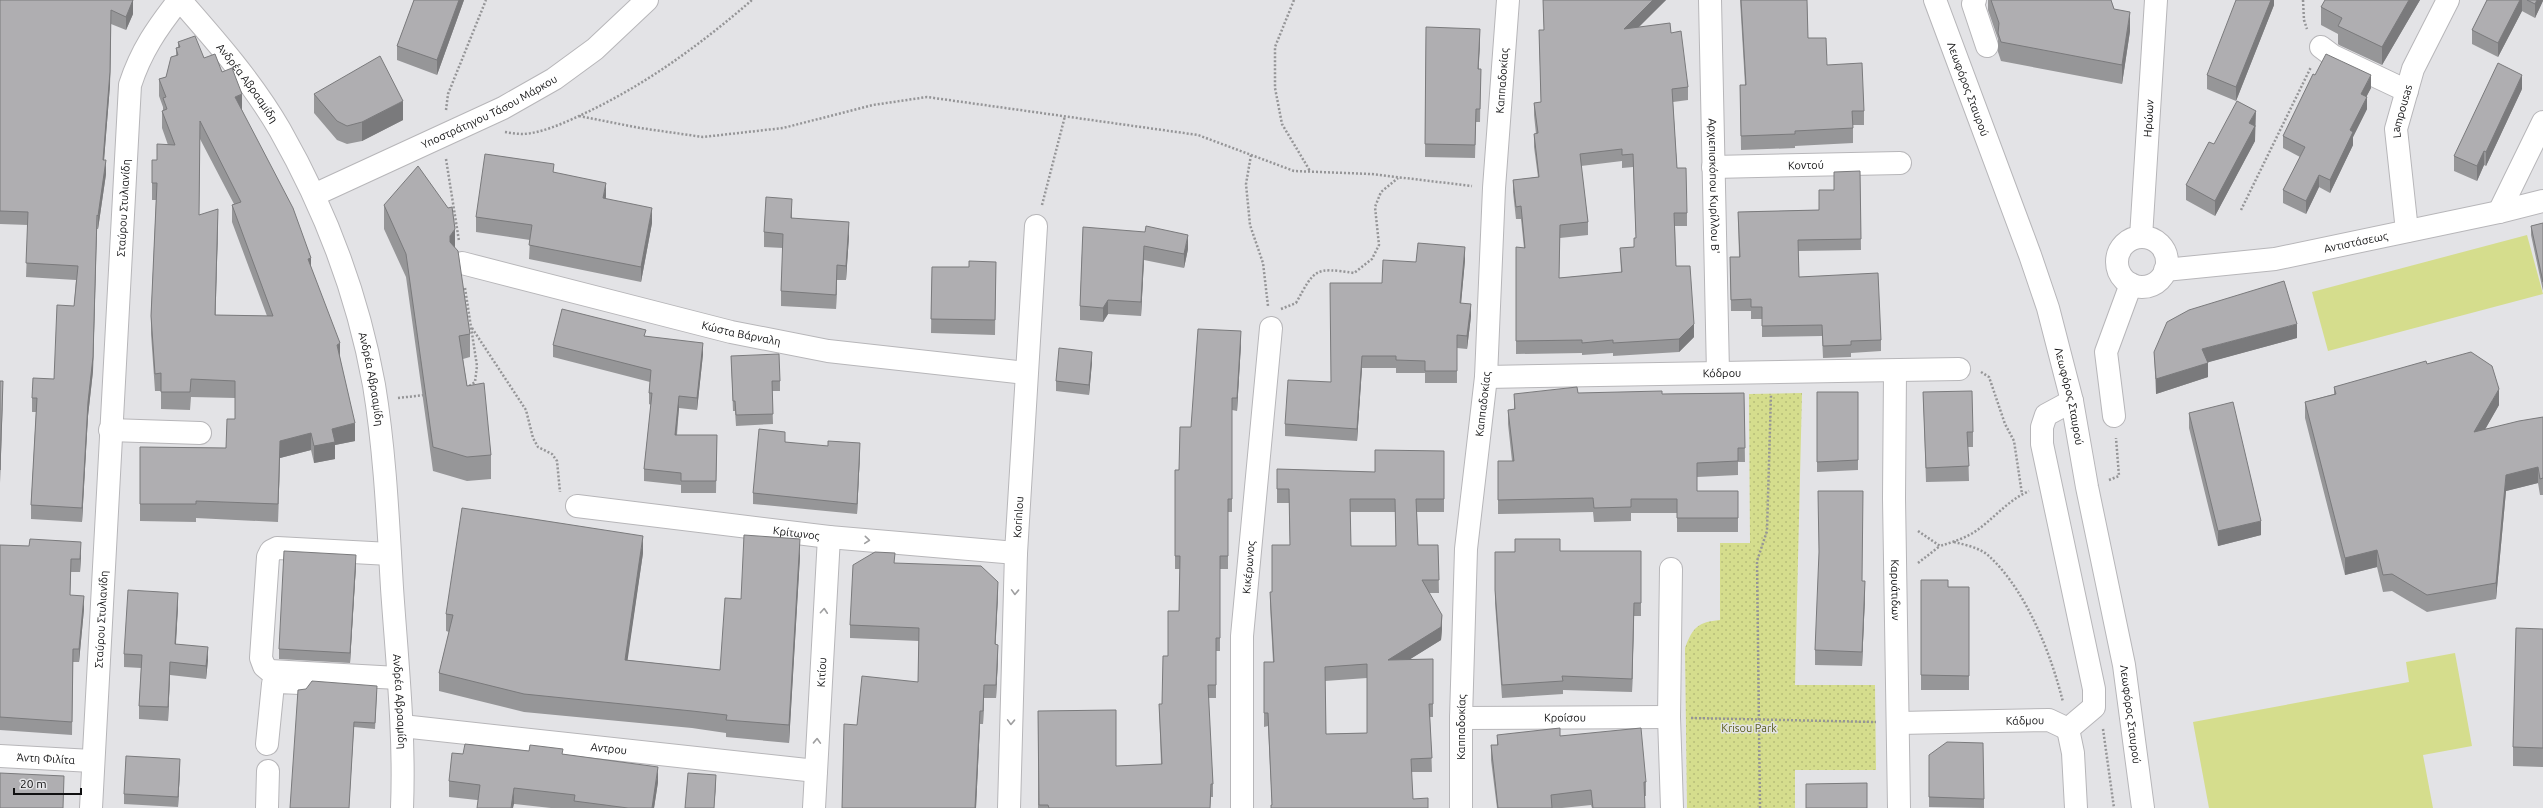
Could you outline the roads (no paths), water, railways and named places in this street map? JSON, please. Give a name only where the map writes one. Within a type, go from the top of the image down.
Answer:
[{"type":"street","name":"Ανδρέα Αβρααμίδη","points":[[180,0],[232,60],[279,129],[314,195],[347,278],[376,400],[390,554],[402,726],[402,808]]},
{"type":"street","name":"Σταύρου Στυλιανίδη","points":[[90,808],[130,85],[138,59],[153,34],[180,0]]},
{"type":"street","name":"Υποστράτηγου Τάσου Μάρκου","points":[[314,195],[479,119],[554,79],[595,49],[647,0]]},
{"type":"street","name":"Καππαδοκίας","points":[[1461,808],[1461,718],[1466,549],[1486,377],[1494,188],[1508,0]]},
{"type":"street","name":"Αρχιεπισκόπου Κυρίλλου Β'","points":[[1710,0],[1718,373]]},
{"type":"street","name":"Λεωφόρος Σταυρού","points":[[1935,0],[2030,255],[2048,308],[2072,401],[2087,487],[2124,664],[2143,808]]},
{"type":"street","points":[[1975,0],[1973,4],[1987,46]]},
{"type":"street","name":"Ηρώων","points":[[2141,237],[2156,0]]},
{"type":"street","name":"Lampousas","points":[[2407,231],[2396,129],[2413,69],[2448,0]]},
{"type":"street","points":[[2321,47],[2333,56],[2407,91]]},
{"type":"street","points":[[2499,212],[2543,122]]},
{"type":"street","name":"Κοντού","points":[[1713,167],[1900,163]]},
{"type":"street","name":"Αντιστάσεως","points":[[2165,270],[2275,259],[2499,212],[2543,201]]},
{"type":"street","name":"Korinlou","points":[[1009,808],[1016,553],[1036,226]]},
{"type":"street","points":[[2141,237],[2156,241],[2162,247],[2167,262],[2165,270],[2155,283],[2147,286],[2131,284],[2120,273],[2118,257],[2126,243],[2141,237]]},
{"type":"street","name":"Κώστα Βάρναλη","points":[[462,263],[731,332],[842,352],[1026,373]]},
{"type":"street","points":[[2114,416],[2106,352],[2131,284]]},
{"type":"street","name":"Κικέρωνος","points":[[1242,808],[1242,636],[1270,328]]},
{"type":"street","name":"Κόδρου","points":[[1486,377],[1772,372],[1895,372],[1959,369]]},
{"type":"street","name":"Καρυάτιδων","points":[[1895,372],[1894,498],[1899,723],[1899,808]]},
{"type":"street","points":[[2072,401],[2046,415],[2042,427],[2042,444],[2094,689],[2094,707],[2068,729],[2073,752],[2076,808]]},
{"type":"street","points":[[110,430],[200,433]]},
{"type":"street","name":"Κρίτωνος","points":[[577,506],[829,537],[1016,553]]},
{"type":"street","name":"Κιτίου","points":[[814,808],[829,537]]},
{"type":"street","points":[[390,554],[277,548],[271,551],[268,557],[261,658],[264,666],[270,671],[399,683]]},
{"type":"street","points":[[1671,568],[1669,717],[1672,808]]},
{"type":"street","points":[[267,744],[273,684],[279,682],[399,683]]},
{"type":"street","name":"Κροίσου","points":[[1461,718],[1669,717]]},
{"type":"street","name":"Κάδμου","points":[[1899,723],[2048,720],[2068,729]]},
{"type":"street","name":"Αντρου","points":[[402,726],[816,771]]},
{"type":"street","name":"Άντη Φιλίτα","points":[[0,756],[92,761]]},
{"type":"street","points":[[267,808],[268,771]]},
{"type":"park label","name":"Krisou Park","points":[[1749,728]]}]
